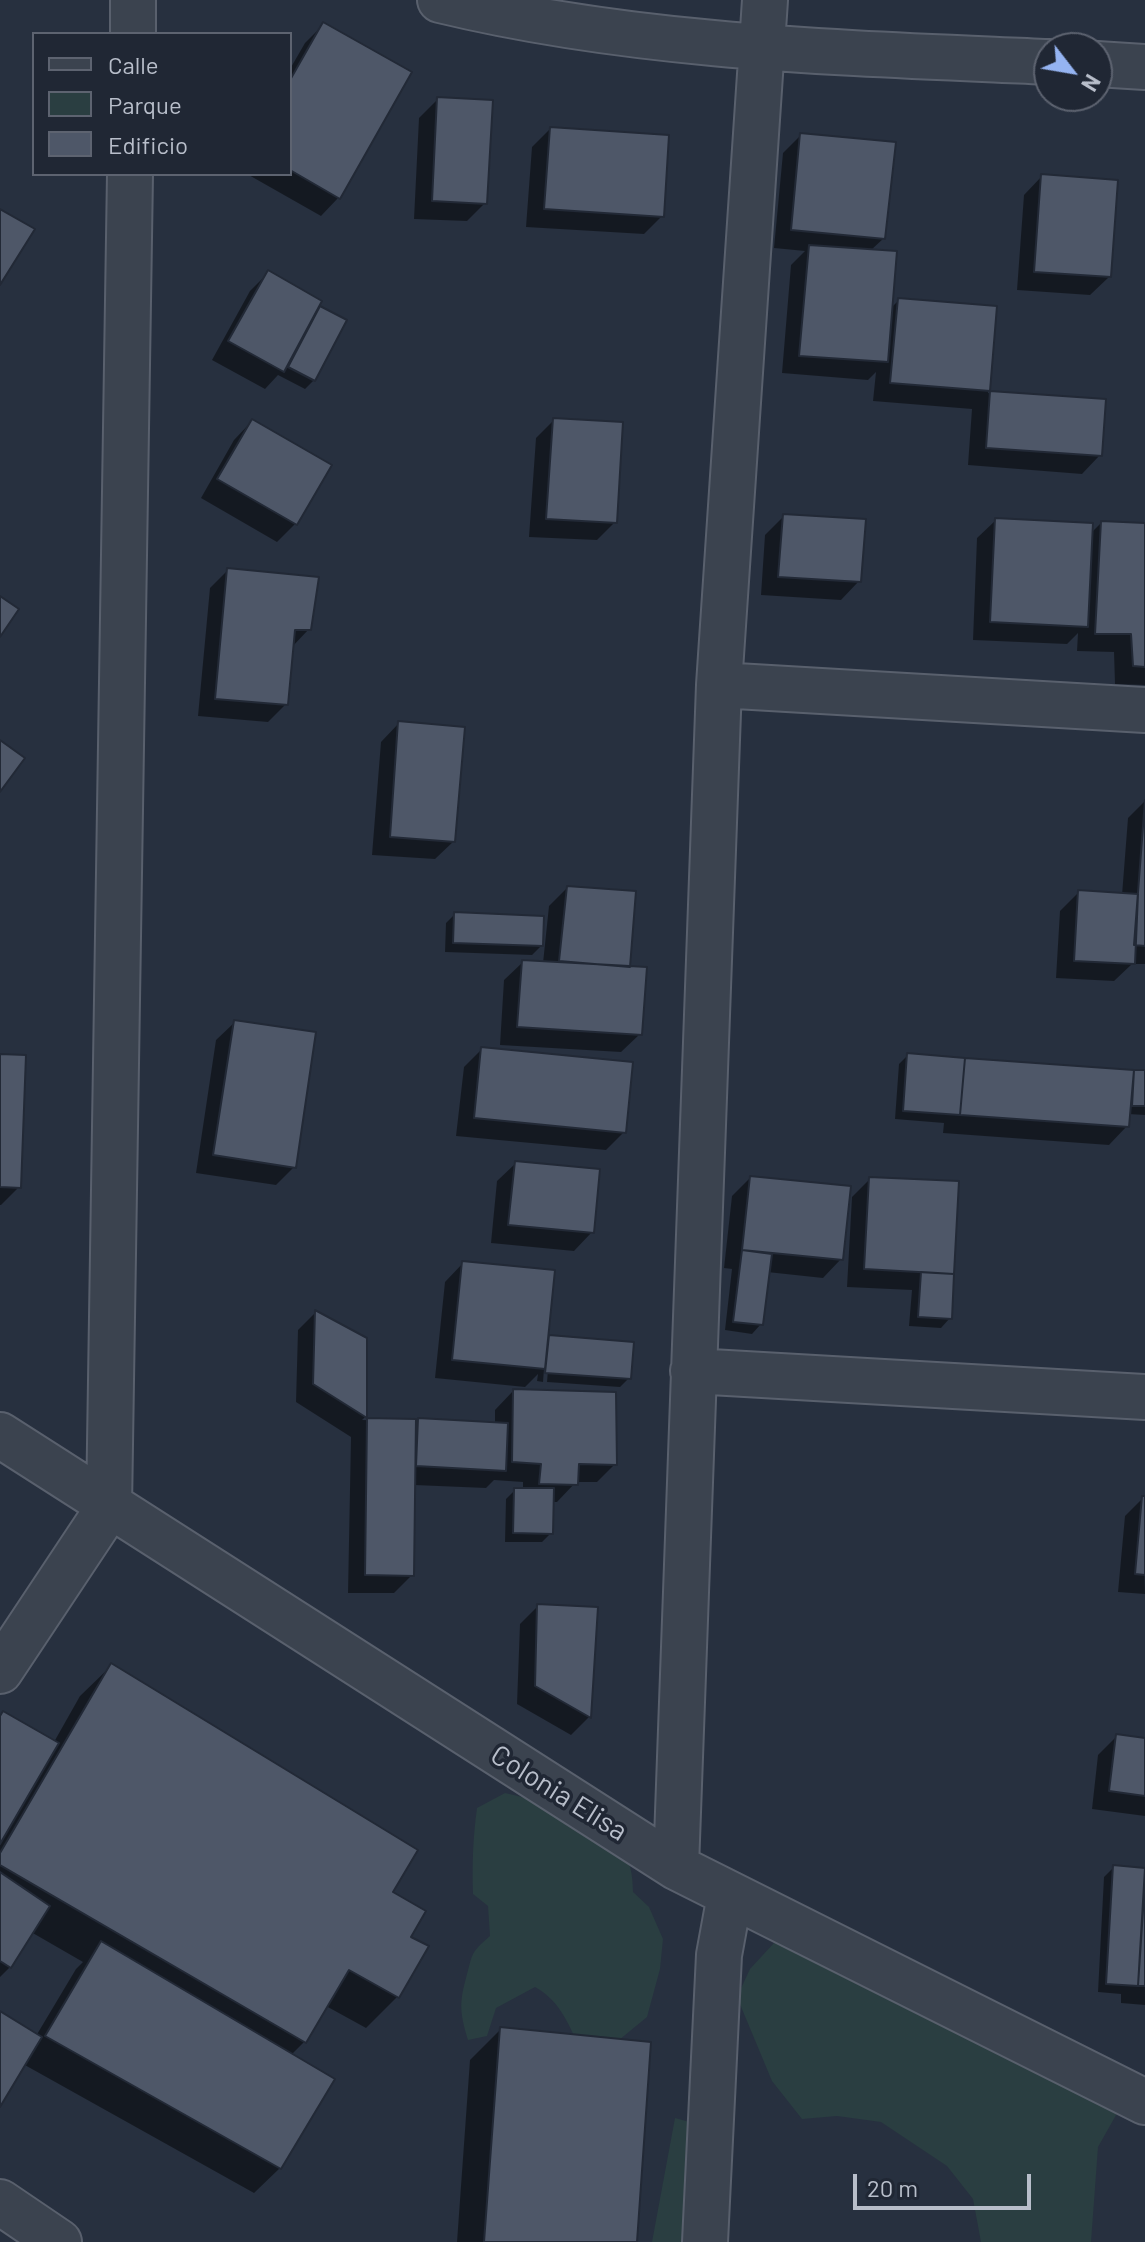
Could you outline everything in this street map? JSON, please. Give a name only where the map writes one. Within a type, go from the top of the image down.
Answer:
[{"type":"street","points":[[133,0],[133,32]]},
{"type":"street","points":[[440,0],[512,18],[763,49],[1033,61]]},
{"type":"street","points":[[676,1867],[719,685],[765,0]]},
{"type":"street","points":[[1113,65],[1145,67]]},
{"type":"street","points":[[0,1671],[109,1507],[130,176]]},
{"type":"street","points":[[719,685],[1145,710]]},
{"type":"street","points":[[693,1371],[1145,1397]]},
{"type":"street","name":"Colonia Elisa","points":[[0,1435],[676,1867],[1145,2102]]},
{"type":"street","points":[[705,2242],[719,1955],[730,1895]]},
{"type":"street","points":[[0,2202],[59,2242]]},
{"type":"green space","points":[[505,1793],[549,1804],[591,1820],[608,1832],[622,1848],[630,1867],[633,1892],[649,1907],[663,1939],[660,1969],[647,2017],[619,2040],[580,2048],[557,2006],[535,1987],[496,2008],[487,2036],[468,2040],[461,2009],[464,1987],[473,1955],[490,1936],[488,1906],[473,1894],[477,1808]]},
{"type":"green space","points":[[774,1943],[813,1947],[1120,2108],[1098,2147],[1091,2242],[981,2242],[973,2199],[947,2166],[881,2122],[837,2116],[802,2119],[772,2081],[737,1997],[750,1969]]},
{"type":"green space","points":[[675,2118],[715,2129],[704,2242],[652,2242]]},
{"type":"building","points":[[323,22],[412,72],[340,199],[292,171],[292,76]]},
{"type":"building","points":[[437,97],[493,100],[487,204],[432,201]]},
{"type":"building","points":[[550,127],[669,135],[664,217],[544,209]]},
{"type":"building","points":[[800,133],[896,142],[885,239],[791,230]]},
{"type":"building","points":[[1041,174],[1118,180],[1111,277],[1034,272]]},
{"type":"building","points":[[0,209],[35,229],[0,285]]},
{"type":"building","points":[[809,245],[897,251],[888,362],[799,356]]},
{"type":"building","points":[[268,270],[322,301],[284,372],[228,341]]},
{"type":"building","points":[[898,298],[997,306],[990,391],[890,383]]},
{"type":"building","points":[[320,306],[347,320],[315,381],[288,367]]},
{"type":"building","points":[[990,391],[1106,399],[1102,456],[986,448]]},
{"type":"building","points":[[553,418],[623,422],[617,523],[546,519]]},
{"type":"building","points":[[252,419],[332,465],[297,525],[217,479]]},
{"type":"building","points":[[783,514],[866,519],[861,582],[778,577]]},
{"type":"building","points":[[995,518],[1093,523],[1088,627],[990,622]]},
{"type":"building","points":[[1101,521],[1145,523],[1145,667],[1133,666],[1131,634],[1095,634]]},
{"type":"building","points":[[227,568],[319,577],[311,630],[295,630],[288,705],[215,699]]},
{"type":"building","points":[[0,596],[19,609],[0,637]]},
{"type":"building","points":[[398,721],[465,727],[455,842],[390,837]]},
{"type":"building","points":[[0,740],[25,758],[0,792]]},
{"type":"building","points":[[1145,800],[1145,946],[1134,945]]},
{"type":"building","points":[[567,886],[636,891],[630,967],[559,961]]},
{"type":"building","points":[[1078,890],[1138,894],[1135,964],[1074,961]]},
{"type":"building","points":[[454,912],[544,916],[543,946],[453,943]]},
{"type":"building","points":[[522,960],[647,967],[642,1035],[517,1027]]},
{"type":"building","points":[[234,1020],[316,1032],[296,1168],[213,1155]]},
{"type":"building","points":[[481,1047],[633,1062],[626,1133],[474,1118]]},
{"type":"building","points":[[907,1053],[965,1058],[960,1115],[903,1111]]},
{"type":"building","points":[[0,1054],[26,1055],[21,1188],[0,1187]]},
{"type":"building","points":[[965,1058],[1134,1070],[1129,1127],[960,1115]]},
{"type":"building","points":[[1134,1070],[1145,1070],[1145,1106],[1132,1106]]},
{"type":"building","points":[[515,1161],[600,1169],[594,1233],[508,1225]]},
{"type":"building","points":[[750,1176],[851,1186],[843,1260],[742,1250]]},
{"type":"building","points":[[869,1177],[959,1181],[954,1274],[864,1269]]},
{"type":"building","points":[[742,1250],[772,1254],[763,1325],[733,1322]]},
{"type":"building","points":[[462,1261],[555,1270],[545,1369],[452,1360]]},
{"type":"building","points":[[921,1272],[954,1274],[952,1319],[918,1317]]},
{"type":"building","points":[[315,1310],[367,1338],[367,1418],[313,1384]]},
{"type":"building","points":[[549,1335],[634,1342],[631,1379],[545,1373]]},
{"type":"building","points":[[513,1389],[616,1392],[617,1465],[579,1464],[578,1485],[539,1484],[541,1464],[512,1462]]},
{"type":"building","points":[[367,1418],[416,1419],[414,1576],[365,1575]]},
{"type":"building","points":[[418,1418],[508,1423],[506,1471],[416,1466]]},
{"type":"building","points":[[514,1488],[554,1488],[553,1534],[513,1533]]},
{"type":"building","points":[[1142,1496],[1145,1496],[1145,1575],[1135,1574]]},
{"type":"building","points":[[537,1604],[598,1607],[591,1718],[535,1686]]},
{"type":"building","points":[[111,1663],[418,1850],[393,1892],[426,1911],[411,1937],[429,1946],[399,1998],[349,1970],[306,2043],[0,1865],[0,1853]]},
{"type":"building","points":[[3,1711],[59,1743],[0,1844],[0,1716]]},
{"type":"building","points":[[1116,1734],[1145,1738],[1145,1796],[1109,1791]]},
{"type":"building","points":[[1113,1865],[1145,1868],[1138,1986],[1106,1984]]},
{"type":"building","points":[[0,1872],[50,1906],[11,1968],[0,1961]]},
{"type":"building","points":[[1145,1880],[1145,1986],[1138,1986]]},
{"type":"building","points":[[101,1941],[335,2079],[281,2169],[45,2036]]},
{"type":"building","points":[[0,2011],[42,2037],[0,2107]]},
{"type":"building","points":[[500,2027],[651,2042],[637,2242],[484,2242]]}]
